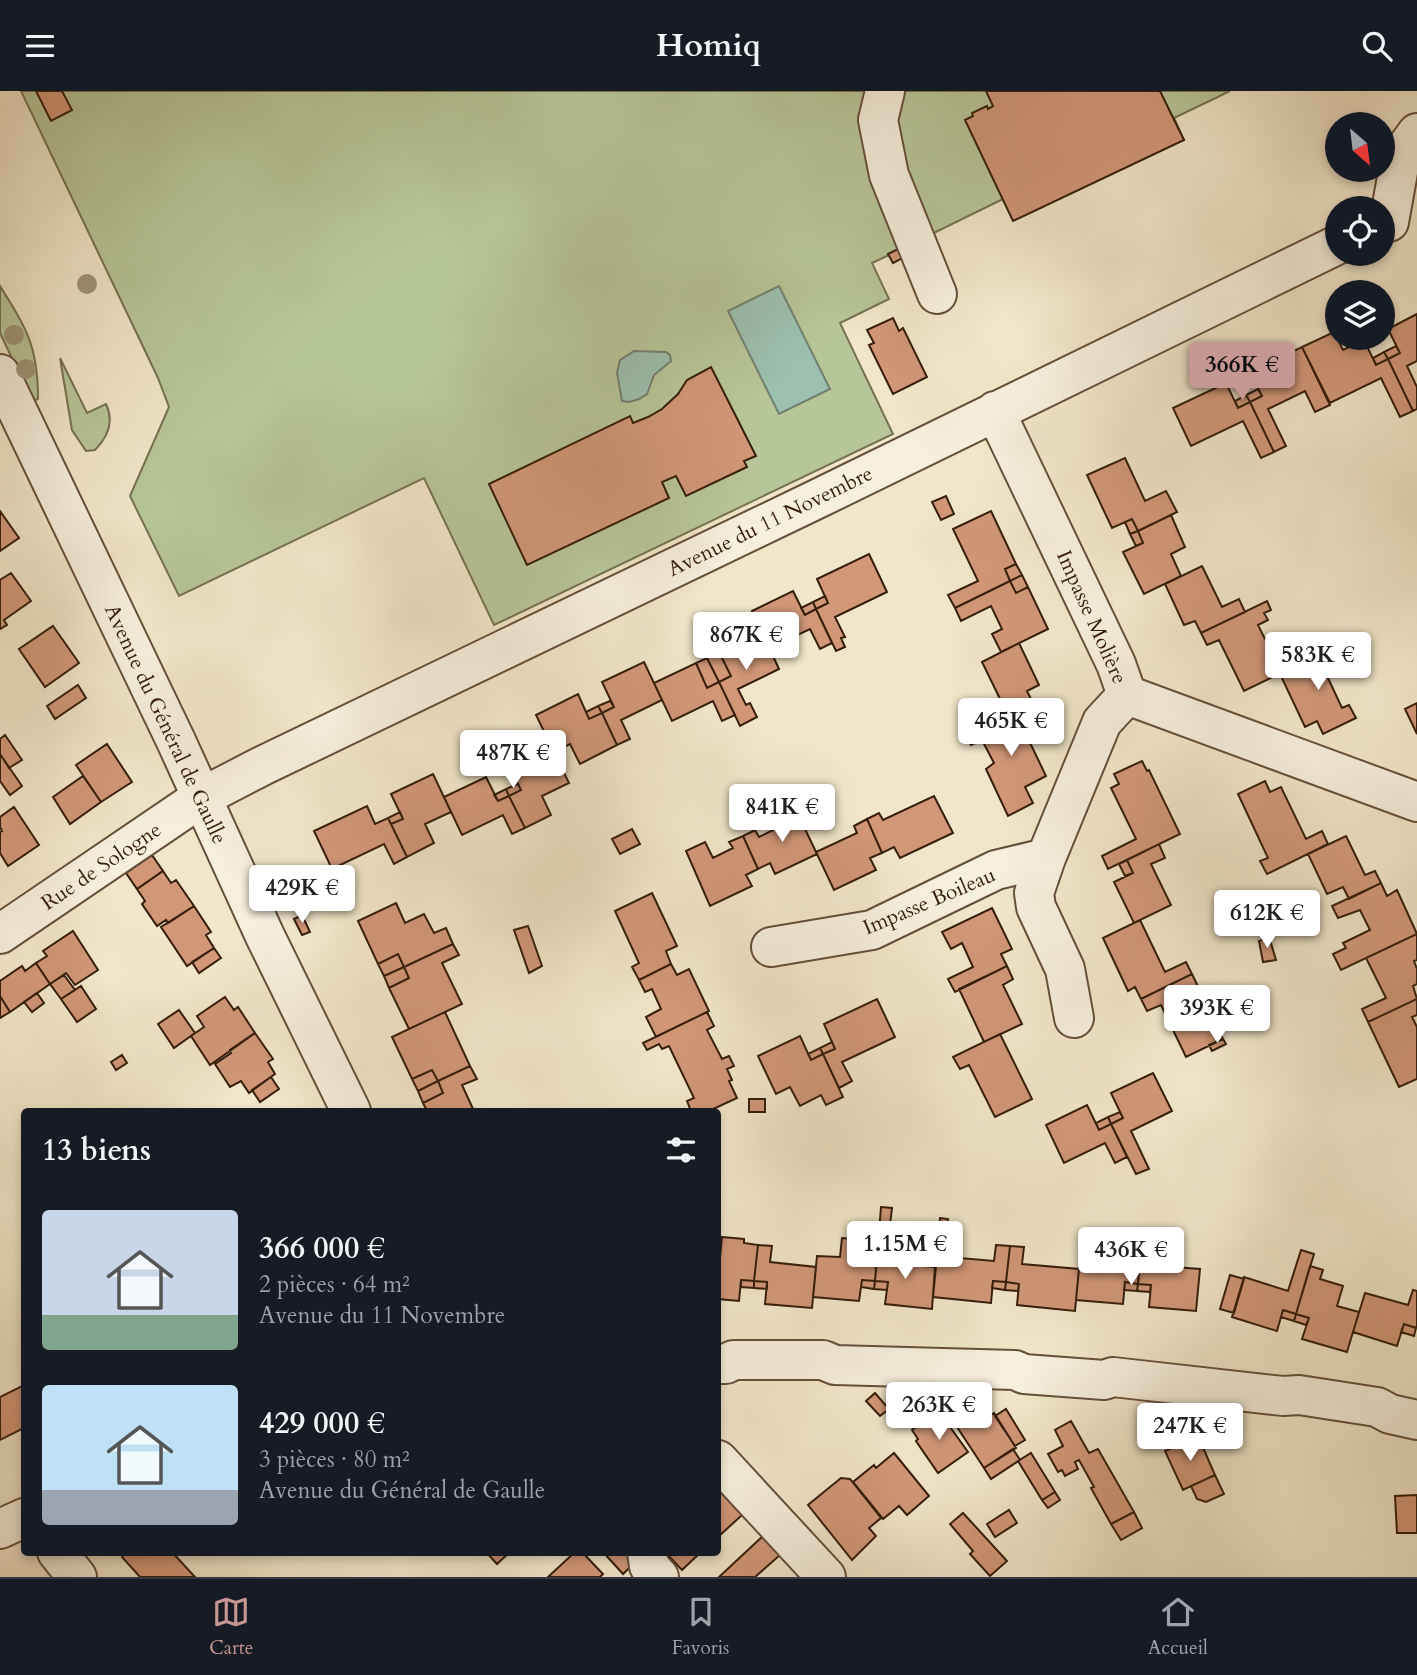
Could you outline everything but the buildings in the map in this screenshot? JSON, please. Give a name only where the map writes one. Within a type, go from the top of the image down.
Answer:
[{"type":"street","points":[[885,91],[878,120],[889,175],[937,294]]},
{"type":"street","points":[[1396,219],[1401,155],[1417,133]]},
{"type":"street","name":"Avenue du 11 Novembre","points":[[202,797],[304,745],[1325,251]]},
{"type":"street","name":"Avenue du Général de Gaulle","points":[[0,374],[202,797],[265,936],[350,1108]]},
{"type":"street","name":"Impasse Molière","points":[[995,411],[1116,664],[1127,695],[1417,802]]},
{"type":"street","points":[[1074,1018],[1065,969],[1036,907],[1034,893],[1102,722],[1127,695]]},
{"type":"street","name":"Rue de Sologne","points":[[0,934],[202,797]]},
{"type":"street","name":"Impasse Boileau","points":[[771,947],[872,930],[996,870],[1046,858]]},
{"type":"street","points":[[721,1364],[733,1360],[823,1360],[835,1365],[1015,1370],[1024,1374],[1104,1380],[1113,1377],[1283,1396],[1299,1395],[1377,1407],[1390,1414],[1417,1420]]},
{"type":"street","points":[[721,1462],[826,1577]]},
{"type":"street","points":[[0,1529],[21,1519]]},
{"type":"street","points":[[60,1556],[77,1577]]},
{"type":"street","points":[[648,1556],[649,1566],[659,1577]]},
{"type":"shaded area","points":[[21,91],[1230,91],[1174,118],[1184,140],[1003,199],[899,250],[902,258],[893,263],[889,255],[872,263],[889,299],[840,323],[893,434],[494,625],[424,478],[179,596],[130,496],[169,407],[158,378]]},
{"type":"shaded area","points":[[0,286],[24,327],[33,352],[38,399],[32,401],[0,333]]},
{"type":"shaded area","points":[[779,286],[830,389],[779,414],[728,311]]},
{"type":"shaded area","points":[[634,351],[666,352],[671,361],[654,375],[647,394],[629,402],[622,401],[617,373],[620,360]]},
{"type":"shaded area","points":[[60,358],[87,413],[106,404],[108,429],[95,450],[86,451],[72,430]]}]
